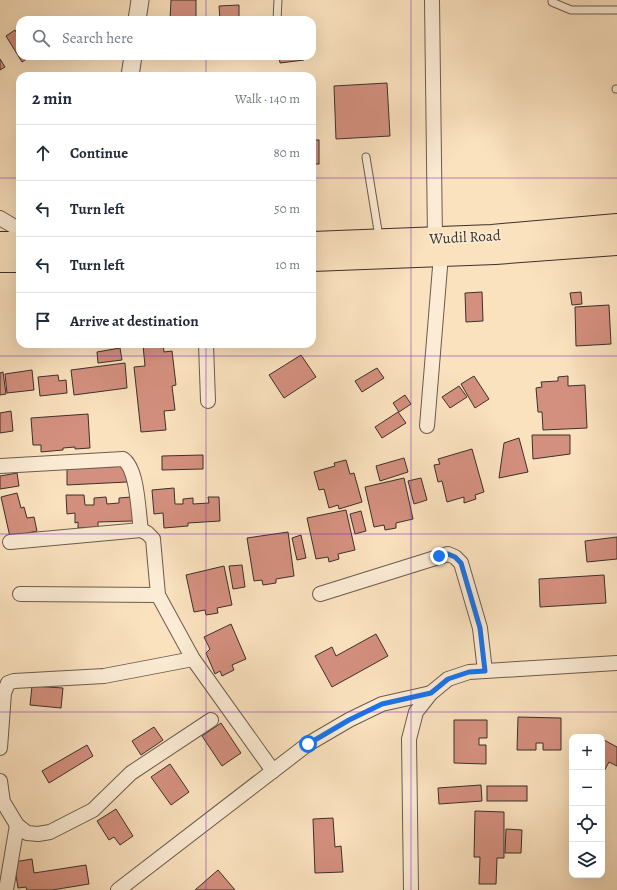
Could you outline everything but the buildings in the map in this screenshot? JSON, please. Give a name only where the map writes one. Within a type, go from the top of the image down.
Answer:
[{"type":"main road","name":"Wudil Road","points":[[316,243],[380,241],[438,247],[492,236],[617,225]]},
{"type":"main road","points":[[0,243],[16,244]]},
{"type":"main road","name":"Wudil Road","points":[[316,260],[438,247],[617,244]]},
{"type":"main road","points":[[0,261],[16,261]]},
{"type":"street","points":[[138,16],[140,0]]},
{"type":"street","points":[[427,426],[438,247],[432,0]]},
{"type":"street","points":[[131,72],[132,60]]},
{"type":"street","points":[[0,218],[16,228]]},
{"type":"street","points":[[206,348],[208,402]]},
{"type":"street","points":[[0,466],[123,459],[128,462],[132,472],[141,530]]},
{"type":"street","points":[[10,542],[141,530],[147,533],[153,539],[158,595],[193,659],[273,771]]},
{"type":"street","points":[[320,594],[448,554],[455,557],[461,563],[480,628],[485,671]]},
{"type":"street","points":[[20,594],[158,595]]},
{"type":"street","points":[[0,748],[2,687],[14,681],[104,676],[193,659]]},
{"type":"street","points":[[411,890],[409,740],[416,712],[431,693],[448,679],[469,672],[617,663]]},
{"type":"street","points":[[118,890],[308,744],[349,720],[382,704],[431,693]]},
{"type":"street","points":[[0,781],[3,802],[17,825],[27,833],[38,834],[50,832],[93,810],[130,773],[211,720]]},
{"type":"street","points":[[6,890],[17,825]]},
{"type":"lane","points":[[277,16],[278,0]]},
{"type":"lane","points":[[552,0],[552,2],[571,10],[617,10]]},
{"type":"lane","points":[[366,157],[380,241]]},
{"type":"route","points":[[308,744],[349,720],[382,704],[431,693],[448,679],[469,672],[485,671],[480,628],[461,563],[455,557],[448,554],[439,556]]}]
